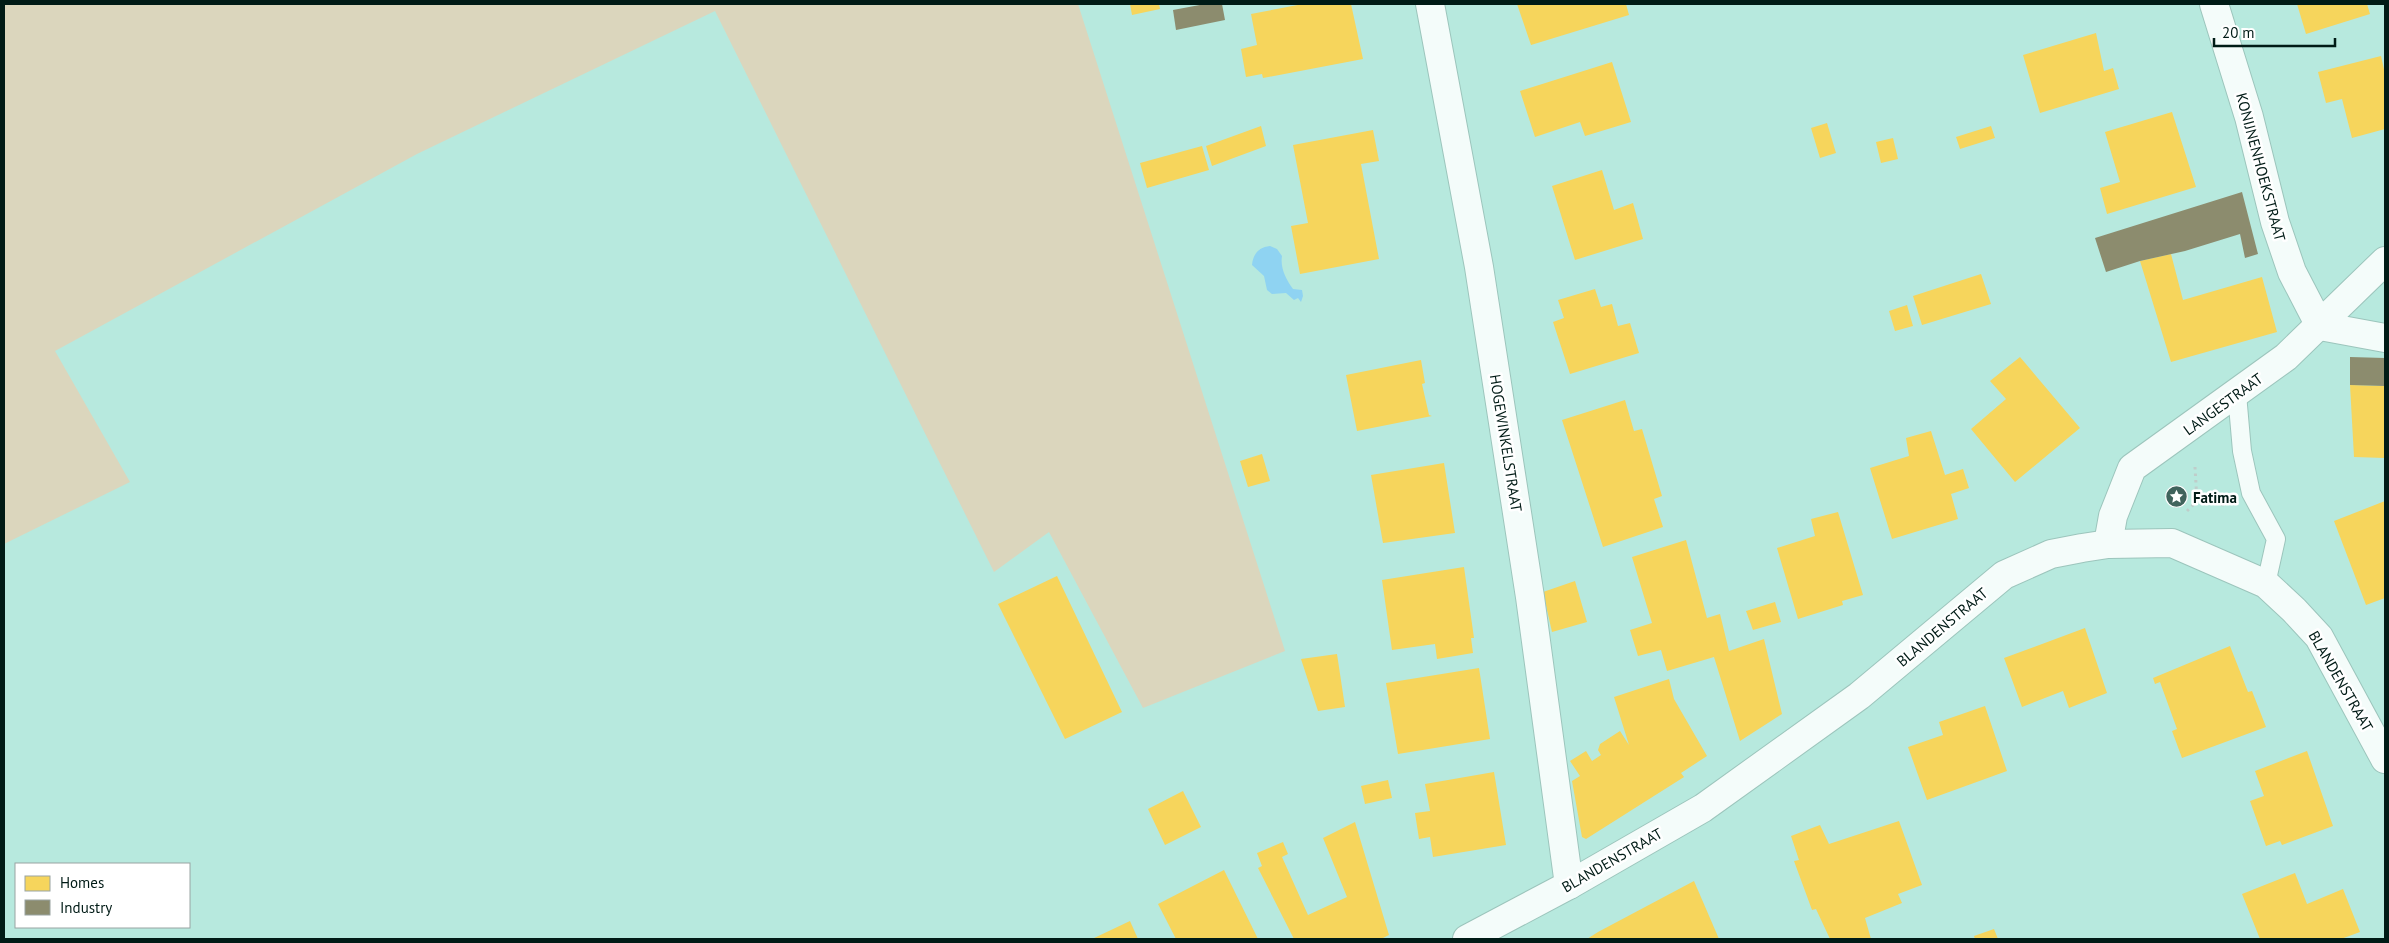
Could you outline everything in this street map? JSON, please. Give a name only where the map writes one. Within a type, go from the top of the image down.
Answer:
[{"type":"street","name":"HOGEWINKELSTRAAT","points":[[1430,4],[1479,267],[1530,597],[1569,885]]},
{"type":"street","name":"KONIJNENHOEKSTRAAT","points":[[2214,4],[2249,117],[2275,222],[2292,272],[2320,326]]},
{"type":"street","name":"LANGESTRAAT","points":[[2108,544],[2113,516],[2132,468],[2193,426],[2286,357],[2385,261]]},
{"type":"street","points":[[2320,326],[2385,338]]},
{"type":"street","name":"BLANDENSTRAAT","points":[[1467,939],[1569,885],[1702,808],[1859,696],[2004,575],[2051,554],[2108,544],[2172,543],[2266,584],[2319,637],[2385,759]]},
{"type":"lane","points":[[2237,394],[2242,451],[2250,493],[2276,539],[2266,584]]},
{"type":"path","points":[[2193,426],[2197,501],[2260,510]]},
{"type":"shaded area","points":[[4,4],[1078,4],[1285,651],[1143,708],[1049,532],[994,572],[715,11],[417,154],[55,351],[130,482],[4,544]]},
{"type":"water","points":[[1270,246],[1277,249],[1282,256],[1284,273],[1293,289],[1302,290],[1301,302],[1298,298],[1294,300],[1286,293],[1272,294],[1267,290],[1264,276],[1252,265],[1257,252]]},
{"type":"building: Homes","points":[[1130,4],[1159,4],[1160,9],[1132,15]]},
{"type":"building: Homes","points":[[1303,4],[1351,4],[1363,59],[1263,78],[1262,74],[1246,77],[1241,49],[1257,45],[1251,14]]},
{"type":"building: Homes","points":[[1517,4],[1626,4],[1629,15],[1531,45]]},
{"type":"building: Homes","points":[[2297,4],[2367,4],[2370,14],[2306,34]]},
{"type":"building: Homes","points":[[2096,33],[2104,71],[2113,68],[2119,89],[2040,113],[2023,55]]},
{"type":"building: Homes","points":[[2381,56],[2385,74],[2385,129],[2352,138],[2342,99],[2326,103],[2318,72]]},
{"type":"building: Homes","points":[[1612,62],[1631,122],[1585,136],[1580,122],[1535,137],[1520,91]]},
{"type":"building: Homes","points":[[2172,112],[2196,187],[2107,214],[2100,188],[2120,182],[2105,132]]},
{"type":"building: Homes","points":[[1827,123],[1836,153],[1820,158],[1811,128]]},
{"type":"building: Homes","points":[[1261,126],[1266,146],[1212,166],[1206,146]]},
{"type":"building: Homes","points":[[1991,126],[1995,138],[1960,149],[1956,137]]},
{"type":"building: Homes","points":[[1373,130],[1379,161],[1361,164],[1379,259],[1300,274],[1291,226],[1308,223],[1293,145]]},
{"type":"building: Homes","points":[[1893,138],[1898,159],[1881,163],[1876,142]]},
{"type":"building: Homes","points":[[1202,146],[1209,170],[1147,188],[1140,163]]},
{"type":"building: Homes","points":[[1602,170],[1614,210],[1633,203],[1643,239],[1575,260],[1552,186]]},
{"type":"building: Homes","points":[[2171,254],[2183,300],[2262,277],[2277,332],[2171,362],[2140,261]]},
{"type":"building: Homes","points":[[1981,274],[1991,304],[1922,325],[1913,296]]},
{"type":"building: Homes","points":[[1595,289],[1601,307],[1612,304],[1618,326],[1630,323],[1639,353],[1570,374],[1553,322],[1564,318],[1558,300]]},
{"type":"building: Homes","points":[[1907,305],[1913,326],[1895,331],[1889,311]]},
{"type":"building: Homes","points":[[2020,357],[2080,428],[2015,482],[1971,429],[2006,399],[1990,381]]},
{"type":"building: Homes","points":[[1421,360],[1425,383],[1422,384],[1429,415],[1432,416],[1357,431],[1346,375]]},
{"type":"building: Homes","points":[[2350,385],[2385,386],[2385,458],[2354,457]]},
{"type":"building: Homes","points":[[1625,400],[1634,431],[1642,429],[1662,496],[1654,499],[1663,527],[1603,547],[1562,420]]},
{"type":"building: Homes","points":[[1931,431],[1945,475],[1963,469],[1969,488],[1951,494],[1958,519],[1892,539],[1870,468],[1909,456],[1906,438]]},
{"type":"building: Homes","points":[[1262,454],[1270,481],[1248,487],[1240,461]]},
{"type":"building: Homes","points":[[1444,463],[1455,533],[1383,543],[1371,475]]},
{"type":"building: Homes","points":[[2385,501],[2385,598],[2366,605],[2334,521]]},
{"type":"building: Homes","points":[[1838,512],[1863,595],[1842,601],[1843,605],[1798,619],[1777,548],[1815,536],[1811,519]]},
{"type":"building: Homes","points":[[1686,540],[1707,618],[1720,614],[1729,651],[1764,639],[1782,714],[1740,741],[1714,657],[1667,671],[1661,650],[1638,656],[1630,630],[1652,623],[1632,557]]},
{"type":"building: Homes","points":[[1464,567],[1474,638],[1471,638],[1473,653],[1437,659],[1435,644],[1392,650],[1382,580]]},
{"type":"building: Homes","points":[[1057,576],[1122,712],[1065,739],[998,604]]},
{"type":"building: Homes","points":[[1575,581],[1587,622],[1552,632],[1543,592]]},
{"type":"building: Homes","points":[[1775,602],[1781,622],[1753,630],[1746,611]]},
{"type":"building: Homes","points":[[2085,628],[2107,693],[2069,708],[2063,691],[2022,707],[2004,658]]},
{"type":"building: Homes","points":[[2230,646],[2248,692],[2252,691],[2266,727],[2182,758],[2172,731],[2177,729],[2160,682],[2155,684],[2153,678]]},
{"type":"building: Homes","points":[[1337,654],[1345,707],[1318,711],[1301,659]]},
{"type":"building: Homes","points":[[1479,668],[1490,739],[1398,754],[1386,683]]},
{"type":"building: Homes","points":[[1669,679],[1674,699],[1707,756],[1681,773],[1684,777],[1586,839],[1582,837],[1572,781],[1580,776],[1570,761],[1586,751],[1592,761],[1601,755],[1598,750],[1600,744],[1620,731],[1629,745],[1614,697]]},
{"type":"building: Homes","points":[[1985,706],[2007,771],[1927,800],[1908,747],[1943,735],[1939,722]]},
{"type":"building: Homes","points":[[2307,751],[2333,826],[2282,845],[2280,841],[2266,846],[2250,801],[2264,796],[2255,771]]},
{"type":"building: Homes","points":[[1494,772],[1506,845],[1433,857],[1430,837],[1419,839],[1415,813],[1430,811],[1425,784]]},
{"type":"building: Homes","points":[[1388,780],[1392,798],[1365,804],[1361,786]]},
{"type":"building: Homes","points":[[1183,791],[1201,827],[1165,845],[1148,809]]},
{"type":"building: Homes","points":[[1899,821],[1922,885],[1898,894],[1902,903],[1865,918],[1871,939],[1830,939],[1816,909],[1812,910],[1794,861],[1799,860],[1791,836],[1820,825],[1829,844]]},
{"type":"building: Homes","points":[[1355,822],[1389,935],[1381,939],[1294,939],[1258,868],[1262,866],[1257,853],[1283,842],[1288,854],[1282,857],[1308,915],[1347,897],[1323,838]]},
{"type":"building: Homes","points":[[1224,870],[1258,939],[1176,939],[1158,904]]},
{"type":"building: Homes","points":[[2295,873],[2307,904],[2343,889],[2360,932],[2341,939],[2260,939],[2242,894]]},
{"type":"building: Homes","points":[[1694,881],[1719,939],[1587,939],[1598,932]]},
{"type":"building: Homes","points":[[1130,921],[1138,939],[1092,939]]},
{"type":"building: Homes","points":[[1994,929],[1998,939],[1975,939],[1974,936]]},
{"type":"building: Industry","points":[[1205,4],[1222,4],[1225,20],[1176,30],[1173,10]]},
{"type":"building: Industry","points":[[2242,192],[2258,254],[2245,258],[2240,234],[2106,272],[2095,238]]},
{"type":"building: Industry","points":[[2350,357],[2385,358],[2385,386],[2350,385]]},
{"type":"place","name":"Fatima","points":[[2177,497]]}]
